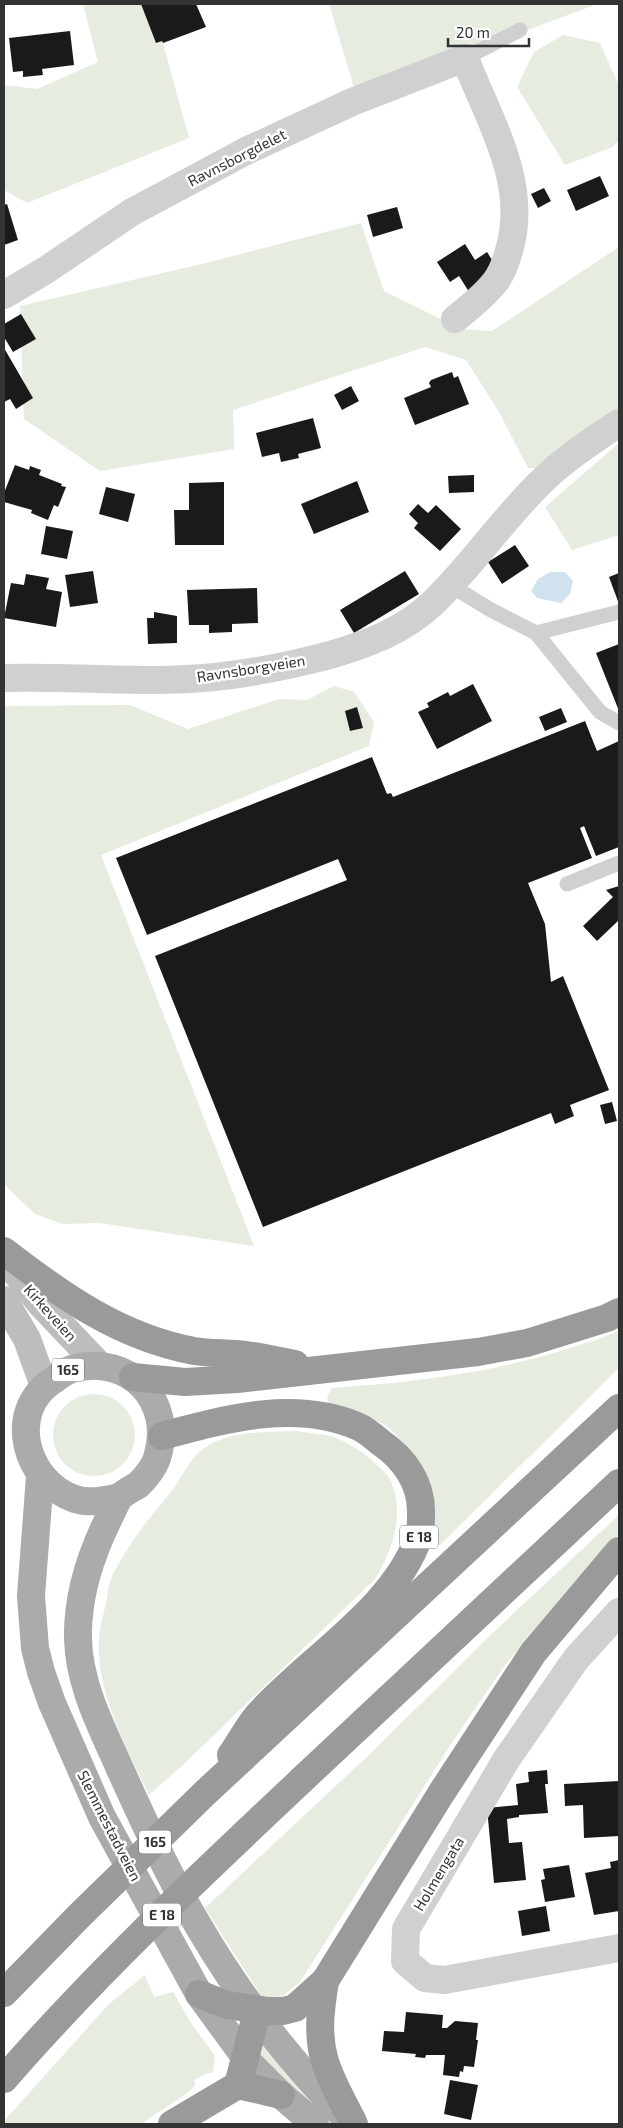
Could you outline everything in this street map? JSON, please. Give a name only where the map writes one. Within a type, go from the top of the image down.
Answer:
[{"type":"highway","points":[[4,1251],[71,1301],[112,1324],[140,1336],[195,1351],[236,1354],[326,1370]]},
{"type":"highway","points":[[133,1377],[169,1381],[211,1381],[478,1352],[527,1343],[607,1318],[619,1312]]},
{"type":"highway","name":"E 18","points":[[4,1993],[78,1916],[205,1794],[619,1408]]},
{"type":"highway","name":"E 18","points":[[162,1436],[217,1420],[258,1415],[313,1414],[360,1427],[393,1450],[413,1476],[422,1500],[420,1535],[407,1564],[385,1594],[258,1715],[205,1794]]},
{"type":"highway","name":"E 18","points":[[4,2079],[30,2048],[220,1858],[619,1483]]},
{"type":"highway","points":[[199,1994],[226,2005],[256,2011],[283,2011],[295,2008],[325,1981],[442,1792],[533,1653],[619,1551]]},
{"type":"highway","points":[[325,1981],[320,2012],[322,2050],[330,2074],[353,2124]]},
{"type":"highway","points":[[238,2085],[256,2011]]},
{"type":"highway","points":[[172,2124],[238,2085],[281,2095]]},
{"type":"main road","name":"Kirkeveien","points":[[4,1258],[41,1304],[99,1365]]},
{"type":"main road","name":"Kirkeveien","points":[[4,1300],[28,1340],[44,1386]]},
{"type":"main road","name":"165","points":[[99,1365],[117,1369],[133,1377],[149,1393],[159,1413],[162,1436],[156,1461],[147,1475],[142,1482],[120,1497],[98,1502],[77,1499],[57,1490],[40,1476],[29,1454],[26,1430],[31,1406],[44,1386],[69,1369],[99,1365]]},
{"type":"main road","name":"Slemmestadveien","points":[[40,1476],[31,1596],[38,1662],[52,1703],[102,1817],[199,1994],[244,2057],[281,2095],[315,2124]]},
{"type":"main road","name":"165","points":[[120,1497],[103,1529],[83,1586],[78,1625],[80,1662],[88,1692],[136,1803],[180,1893],[203,1934],[256,2011],[313,2082],[353,2124]]},
{"type":"street","name":"Ravnsborgdelet","points":[[13,290],[132,212],[246,151],[352,102],[465,58]]},
{"type":"street","points":[[456,319],[496,282],[507,259],[515,230],[513,185],[507,162],[465,58]]},
{"type":"street","name":"Ravnsborgveien","points":[[4,678],[154,679],[214,677],[291,666],[362,646],[396,631],[432,604],[542,481],[583,447],[619,423]]},
{"type":"street","name":"Holmengata","points":[[619,1612],[576,1659],[506,1760],[406,1929],[405,1960],[426,1978],[444,1980],[619,1948]]},
{"type":"lane","name":"Ravnsborgdelet","points":[[465,58],[520,30]]},
{"type":"lane","points":[[450,585],[491,610],[536,632],[600,712],[619,723]]},
{"type":"lane","points":[[536,632],[619,612]]},
{"type":"lane","points":[[567,884],[619,863]]},
{"type":"shaded area","points":[[83,4],[152,4],[189,138],[27,203],[4,190],[4,85],[37,89],[98,62]]},
{"type":"shaded area","points":[[329,4],[592,4],[592,6],[356,94]]},
{"type":"shaded area","points":[[563,35],[600,43],[619,86],[619,140],[613,147],[565,165],[517,87],[534,52]]},
{"type":"shaded area","points":[[361,223],[384,291],[461,329],[492,331],[619,247],[619,410],[560,448],[535,468],[528,468],[499,412],[466,360],[425,347],[233,410],[234,449],[100,471],[24,419],[20,306],[206,263]]},
{"type":"shaded area","points":[[619,443],[619,535],[572,550],[545,507]]},
{"type":"shaded area","points":[[334,686],[354,692],[374,722],[369,746],[101,855],[254,1246],[99,1223],[62,1224],[35,1214],[4,1184],[4,706],[130,705],[188,729],[279,699],[307,700]]},
{"type":"shaded area","points":[[619,1330],[619,1368],[441,1544],[432,1549],[428,1546],[422,1472],[405,1444],[386,1425],[354,1411],[329,1404],[327,1397],[332,1388],[454,1375],[514,1364],[590,1342]]},
{"type":"shaded area","points":[[94,1394],[110,1397],[123,1406],[132,1419],[135,1435],[132,1451],[123,1464],[110,1473],[94,1476],[78,1473],[65,1464],[56,1451],[53,1435],[56,1419],[65,1406],[78,1397]]},
{"type":"shaded area","points":[[296,1431],[326,1435],[345,1442],[367,1456],[388,1476],[396,1496],[397,1509],[397,1521],[391,1546],[375,1579],[184,1764],[149,1795],[121,1736],[106,1694],[101,1672],[100,1630],[111,1577],[138,1534],[171,1492],[189,1464],[208,1445],[232,1436],[244,1434]]},
{"type":"shaded area","points":[[619,1515],[619,1534],[505,1665],[455,1738],[300,1982],[279,1999],[262,1997],[205,1908],[371,1753],[499,1627]]},
{"type":"shaded area","points":[[145,1975],[154,1997],[173,1992],[191,2023],[215,2056],[213,2073],[208,2073],[194,2080],[195,2085],[189,2092],[141,2124],[4,2124],[4,2121],[109,2004]]},
{"type":"shaded area","points":[[254,2032],[336,2124],[328,2124],[252,2051]]},
{"type":"water","points":[[550,572],[565,572],[573,581],[570,594],[561,603],[537,598],[531,591],[538,579]]},
{"type":"building","points":[[141,4],[196,4],[206,27],[163,43],[162,41],[156,43]]},
{"type":"building","points":[[70,31],[74,65],[42,69],[43,75],[23,77],[23,71],[13,72],[9,38]]},
{"type":"building","points":[[600,176],[609,196],[576,211],[567,190]]},
{"type":"building","points":[[544,188],[551,201],[538,208],[531,194]]},
{"type":"building","points":[[7,204],[18,240],[4,245],[4,205]]},
{"type":"building","points":[[397,207],[403,228],[373,237],[367,215]]},
{"type":"building","points":[[465,244],[475,260],[487,252],[506,282],[478,306],[459,276],[450,282],[437,262]]},
{"type":"building","points":[[21,314],[36,339],[13,352],[4,337],[4,324]]},
{"type":"building","points":[[4,348],[33,398],[16,409],[10,399],[4,402]]},
{"type":"building","points":[[452,372],[454,378],[458,376],[469,404],[415,425],[404,398],[431,387],[429,383],[431,380]]},
{"type":"building","points":[[351,386],[359,401],[342,410],[334,395]]},
{"type":"building","points":[[313,418],[321,448],[298,454],[299,458],[281,462],[279,453],[262,457],[256,433]]},
{"type":"building","points":[[15,465],[29,470],[30,466],[41,470],[39,475],[66,487],[58,507],[54,505],[48,520],[31,513],[32,510],[4,502],[4,493]]},
{"type":"building","points":[[474,475],[474,492],[449,493],[448,476]]},
{"type":"building","points":[[357,481],[369,512],[314,534],[301,504]]},
{"type":"building","points":[[224,482],[224,545],[175,545],[174,510],[189,510],[189,483]]},
{"type":"building","points":[[106,487],[135,494],[128,522],[99,514]]},
{"type":"building","points":[[418,504],[428,513],[436,505],[461,529],[440,551],[414,528],[418,523],[409,514]]},
{"type":"building","points":[[46,526],[73,531],[67,559],[41,554]]},
{"type":"building","points":[[515,545],[529,566],[502,584],[488,562]]},
{"type":"building","points":[[93,571],[98,603],[70,607],[65,575]]},
{"type":"building","points":[[405,571],[419,594],[354,633],[340,610]]},
{"type":"building","points":[[619,573],[619,604],[609,577]]},
{"type":"building","points":[[26,574],[49,578],[46,589],[62,592],[56,627],[4,618],[11,583],[24,585]]},
{"type":"building","points":[[257,588],[258,623],[232,624],[232,632],[209,633],[209,625],[189,625],[187,590]]},
{"type":"building","points":[[154,612],[177,616],[177,643],[148,644],[147,618],[154,618]]},
{"type":"building","points":[[619,644],[619,711],[596,653]]},
{"type":"building","points":[[473,684],[492,721],[437,749],[418,712],[429,707],[427,703],[448,692],[450,696]]},
{"type":"building","points":[[357,707],[363,728],[350,731],[345,711]]},
{"type":"building","points":[[561,708],[567,722],[545,731],[539,717]]},
{"type":"building","points":[[585,721],[597,751],[619,741],[619,847],[596,856],[584,826],[580,828],[592,858],[528,883],[545,924],[551,982],[563,976],[609,1090],[570,1105],[574,1116],[555,1124],[551,1113],[263,1227],[155,956],[347,880],[338,859],[147,935],[116,858],[372,757],[387,794],[391,793],[393,797]]},
{"type":"building","points":[[619,886],[619,920],[597,941],[583,926],[613,897],[606,890]]},
{"type":"building","points":[[612,1102],[617,1121],[605,1124],[600,1105]]},
{"type":"building","points":[[547,1770],[548,1784],[545,1784],[548,1813],[519,1815],[519,1817],[507,1819],[509,1843],[522,1842],[526,1880],[494,1883],[487,1808],[518,1805],[516,1784],[529,1782],[528,1772]]},
{"type":"building","points":[[619,1781],[619,1836],[584,1838],[583,1805],[565,1806],[564,1784]]},
{"type":"building","points":[[619,1860],[619,1911],[594,1915],[585,1873],[611,1868],[610,1862]]},
{"type":"building","points":[[569,1865],[575,1897],[545,1902],[541,1880],[545,1879],[543,1869]]},
{"type":"building","points":[[546,1906],[550,1931],[522,1936],[518,1911]]},
{"type":"building","points":[[406,2012],[443,2015],[442,2028],[447,2028],[455,2021],[478,2023],[476,2040],[478,2040],[474,2067],[464,2066],[463,2072],[460,2071],[459,2077],[443,2075],[445,2055],[426,2055],[425,2058],[415,2057],[416,2054],[382,2051],[384,2031],[404,2032]]},
{"type":"building","points":[[450,2080],[478,2085],[471,2120],[444,2114]]}]
